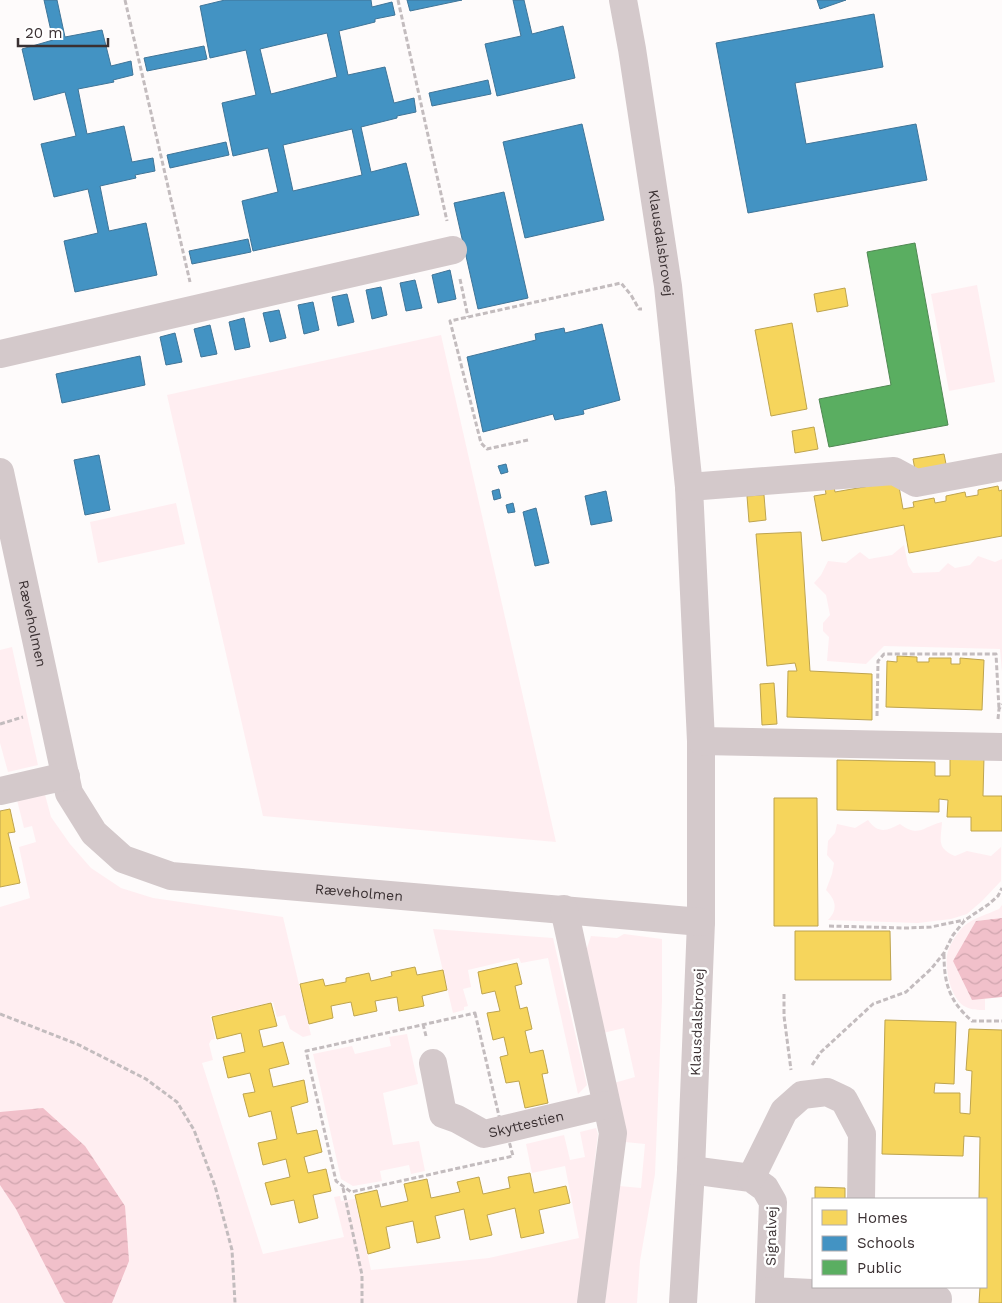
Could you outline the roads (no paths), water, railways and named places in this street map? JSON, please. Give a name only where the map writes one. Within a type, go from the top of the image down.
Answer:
[{"type":"street","name":"Klausdalsbrovej","points":[[623,0],[634,59],[668,286],[689,487],[700,741],[700,922],[683,1303]]},
{"type":"street","points":[[0,354],[453,250]]},
{"type":"street","points":[[689,487],[894,471],[916,483],[1002,467]]},
{"type":"street","name":"Ræveholmen","points":[[0,472],[69,793],[94,833],[123,859],[171,876],[700,922]]},
{"type":"street","points":[[700,741],[1002,748]]},
{"type":"street","points":[[0,791],[66,776]]},
{"type":"street","points":[[564,910],[613,1133],[591,1303]]},
{"type":"street","name":"Skyttestien","points":[[432,1063],[443,1114],[457,1119],[484,1134],[606,1105]]},
{"type":"street","points":[[690,1170],[751,1178],[784,1112],[795,1095],[827,1092],[844,1100],[862,1134],[861,1198]]},
{"type":"street","name":"Signalvej","points":[[751,1178],[765,1188],[773,1202],[770,1297]]},
{"type":"street","points":[[770,1297],[860,1291],[938,1299]]},
{"type":"water","points":[[1002,918],[1002,997],[972,1000],[953,961],[976,921]]},
{"type":"water","points":[[43,1108],[85,1146],[125,1206],[129,1261],[112,1303],[64,1302],[16,1209],[0,1185],[0,1112]]}]
